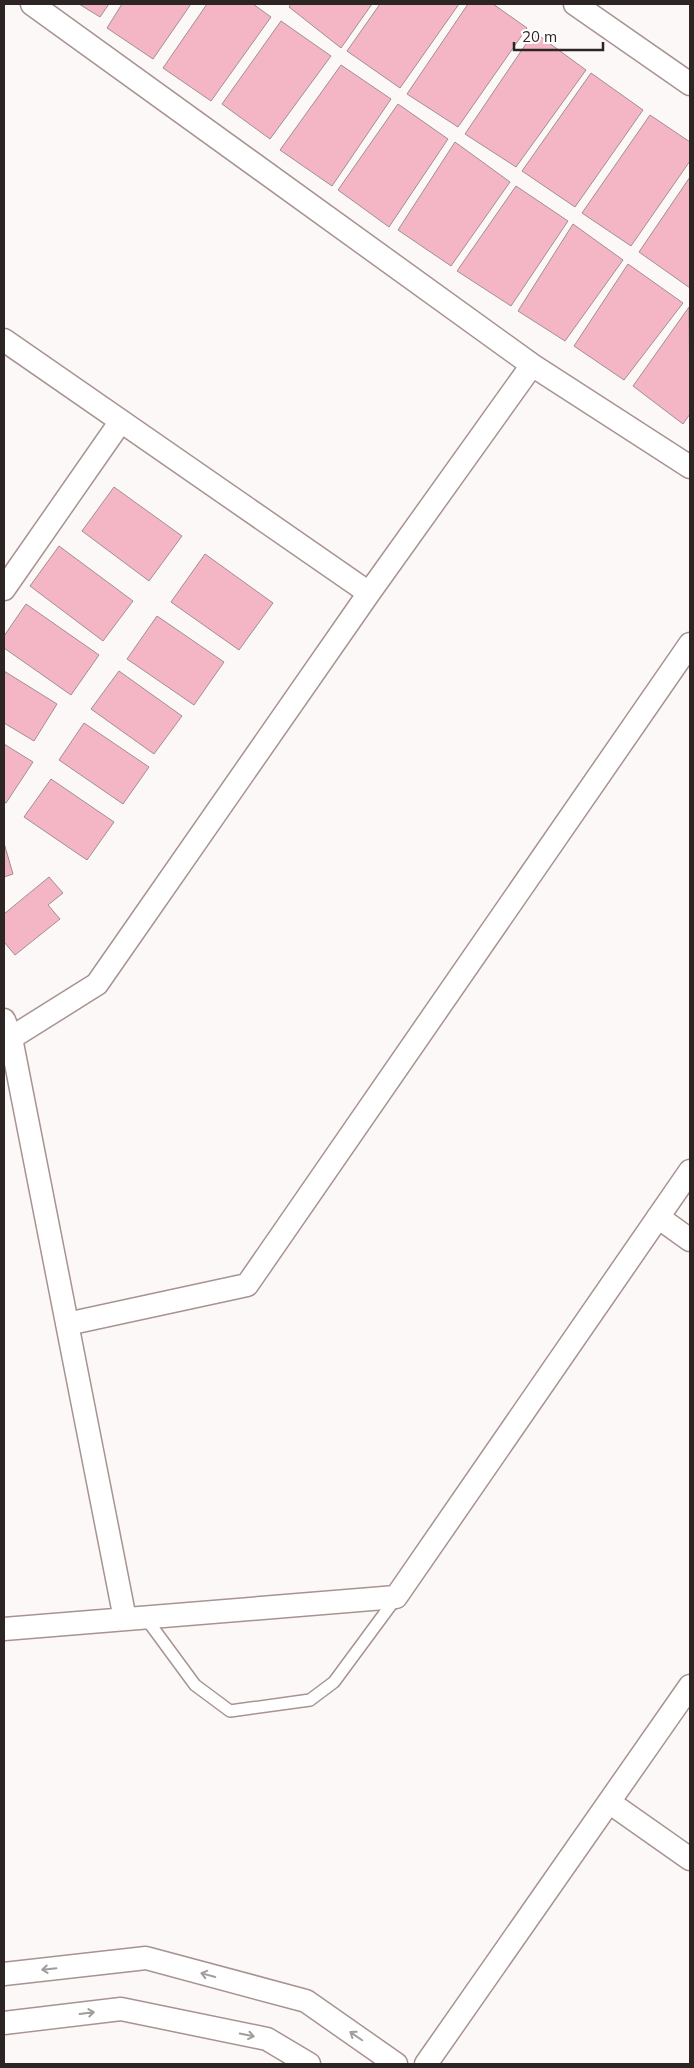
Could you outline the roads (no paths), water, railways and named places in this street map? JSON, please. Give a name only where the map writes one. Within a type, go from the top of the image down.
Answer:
[{"type":"street","points":[[32,4],[532,365],[690,467]]},
{"type":"street","points":[[575,4],[690,84]]},
{"type":"street","points":[[4,340],[369,593]]},
{"type":"street","points":[[135,1618],[67,1324],[7,1029],[97,984],[369,593],[532,365]]},
{"type":"street","points":[[4,589],[121,421]]},
{"type":"street","points":[[67,1324],[247,1284],[690,644]]},
{"type":"street","points":[[4,1629],[396,1597],[690,1171]]},
{"type":"street","points":[[658,1217],[690,1240]]},
{"type":"street","points":[[426,2064],[690,1686]]},
{"type":"street","points":[[609,1802],[690,1859]]},
{"type":"street","points":[[4,1974],[146,1958],[306,2001],[396,2064]]},
{"type":"street","points":[[4,2023],[121,2009],[267,2039],[309,2064]]},
{"type":"lane","points":[[135,1618],[195,1685],[230,1711],[310,1700],[334,1682],[396,1597]]}]
